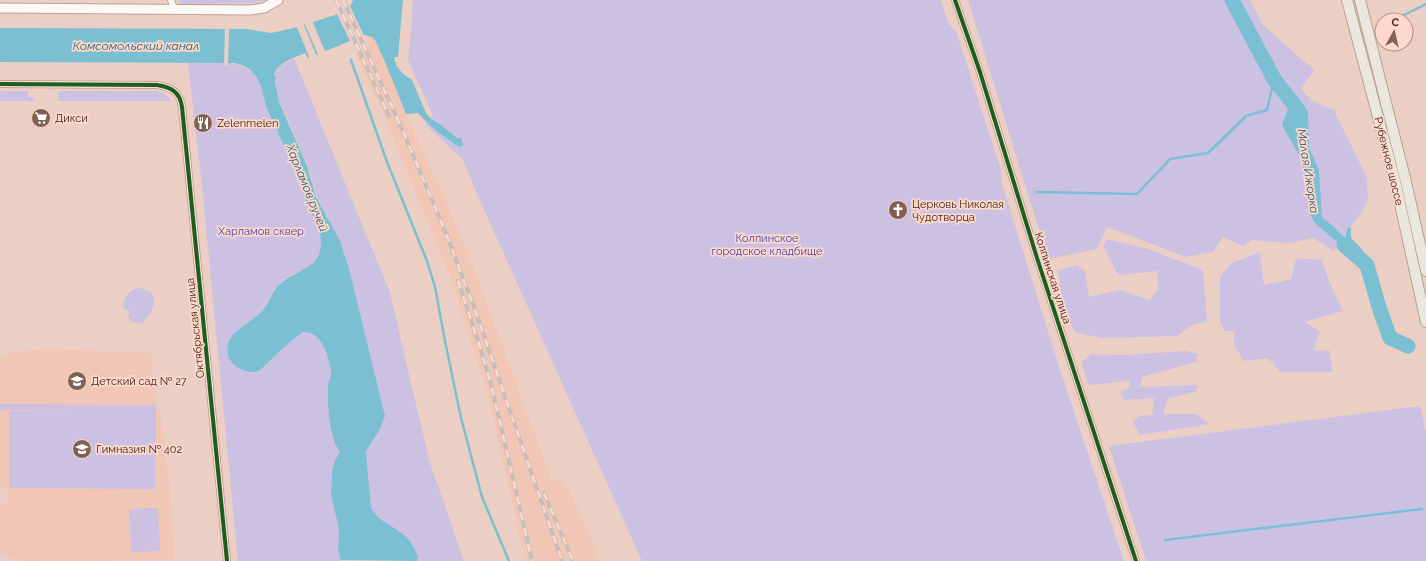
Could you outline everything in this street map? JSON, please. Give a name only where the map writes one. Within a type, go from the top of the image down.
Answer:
[{"type":"main road","name":"Рубежное шоссе","points":[[1347,0],[1395,181],[1426,322]]},
{"type":"main road","name":"Рубежное шоссе","points":[[1360,0],[1406,182],[1426,271]]},
{"type":"street","points":[[171,0],[174,9]]},
{"type":"street","points":[[0,8],[254,10],[269,6],[278,0]]},
{"type":"street","name":"Колпинская улица","points":[[955,0],[980,72],[1039,265],[1136,561]]},
{"type":"street","name":"Октябрьская улица","points":[[0,84],[157,86],[170,88],[177,94],[181,101],[227,561]]},
{"type":"shaded area","points":[[366,35],[375,40],[474,268],[552,481],[564,478],[601,561],[525,561],[490,404],[453,284],[388,125],[356,55],[369,46]]},
{"type":"shaded area","name":"Детский сад № 27","points":[[48,349],[151,353],[156,405],[0,404],[0,357],[12,352]]},
{"type":"shaded area","name":"Гимназия № 402","points":[[0,410],[160,411],[170,492],[175,560],[26,561],[11,559],[0,553],[0,504],[8,503],[8,489],[0,488]]},
{"type":"green space","points":[[178,0],[267,0],[255,3],[180,4]]},
{"type":"green space","name":"Колпинское городское кладбище","points":[[413,0],[941,0],[949,25],[956,31],[1001,170],[1002,184],[1060,370],[1124,561],[642,561],[463,160],[425,124],[433,116],[408,60]]},
{"type":"green space","points":[[968,0],[1250,0],[1263,25],[1314,70],[1301,89],[1311,100],[1334,110],[1367,178],[1368,202],[1334,251],[1313,238],[1288,243],[1252,240],[1243,246],[1223,237],[1213,252],[1186,257],[1107,227],[1097,249],[1048,259]]},
{"type":"green space","name":"Харламов сквер","points":[[294,58],[390,293],[429,460],[464,561],[417,561],[418,557],[402,536],[379,518],[371,508],[366,451],[385,416],[368,350],[328,217],[320,205],[310,173],[278,96],[276,76],[274,75],[280,66]]},
{"type":"green space","name":"Харламов сквер","points":[[188,63],[232,63],[248,69],[255,74],[262,88],[274,125],[319,229],[321,244],[320,251],[316,258],[308,267],[287,278],[278,285],[263,310],[235,333],[228,345],[228,354],[229,358],[239,367],[246,371],[254,371],[267,364],[288,343],[303,332],[314,334],[320,339],[327,354],[331,369],[328,385],[328,410],[333,437],[340,450],[332,470],[331,495],[339,529],[338,550],[342,561],[238,561],[203,195]]},
{"type":"green space","points":[[0,91],[28,91],[28,97],[34,97],[34,101],[0,101]]},
{"type":"green space","points":[[58,91],[158,91],[166,95],[172,101],[58,101]]},
{"type":"green space","points":[[1107,239],[1145,248],[1203,270],[1207,321],[1192,325],[1177,336],[1102,338],[1075,332],[1062,306],[1058,270],[1077,265],[1085,272],[1089,297],[1120,290],[1150,300],[1158,289],[1157,271],[1118,275],[1103,246]]},
{"type":"green space","points":[[1260,252],[1264,285],[1291,279],[1296,258],[1322,260],[1328,279],[1343,311],[1305,322],[1320,332],[1313,351],[1329,350],[1333,372],[1280,372],[1268,358],[1244,361],[1234,345],[1234,331],[1225,331],[1220,321],[1220,276],[1232,263]]},
{"type":"green space","points":[[138,288],[146,289],[151,292],[154,302],[150,313],[141,323],[131,322],[128,316],[130,311],[123,308],[127,295]]},
{"type":"green space","points":[[1187,351],[1198,354],[1196,362],[1142,377],[1140,387],[1198,385],[1196,392],[1168,398],[1163,414],[1196,414],[1210,424],[1140,435],[1133,422],[1139,416],[1152,415],[1154,398],[1124,400],[1120,392],[1130,387],[1130,381],[1088,385],[1082,362],[1091,354],[1122,355]]},
{"type":"green space","points":[[0,404],[156,405],[155,489],[9,488],[9,411],[92,411],[0,410]]},
{"type":"green space","points":[[1420,406],[1426,433],[1426,561],[1146,561],[1109,446]]},
{"type":"green space","points":[[158,508],[160,551],[131,552],[129,509]]},
{"type":"water","points":[[353,0],[403,0],[398,57],[394,57],[396,65],[403,74],[412,80],[426,113],[431,119],[457,138],[461,138],[463,145],[460,147],[443,136],[427,123],[418,113],[406,114],[385,62],[375,40],[372,37],[365,35],[308,58],[305,53],[283,64],[274,75],[276,76],[275,82],[279,102],[307,166],[316,197],[340,241],[349,269],[385,416],[379,431],[366,451],[371,508],[378,517],[398,530],[409,540],[418,557],[417,561],[341,560],[338,550],[339,529],[331,495],[332,470],[340,451],[333,438],[328,410],[328,385],[331,370],[326,351],[315,335],[303,332],[286,345],[260,370],[254,372],[248,372],[237,367],[230,360],[228,355],[230,340],[234,334],[263,310],[275,289],[281,283],[306,268],[316,259],[321,245],[319,230],[304,196],[295,168],[271,117],[260,84],[254,73],[242,65],[234,63],[0,62],[0,28],[247,29],[271,33],[294,28],[335,15],[351,5]]},
{"type":"water","points":[[1295,98],[1299,100],[1308,112],[1309,148],[1319,170],[1322,218],[1345,238],[1348,227],[1351,228],[1351,238],[1363,250],[1359,261],[1314,222],[1308,210],[1302,160],[1282,125],[1288,109],[1287,103]]},
{"type":"pier","points":[[349,4],[365,38],[351,43],[336,12]]},
{"type":"pier","points":[[312,20],[326,54],[319,57],[304,22]]},
{"type":"pier","points":[[303,23],[317,57],[310,59],[296,25]]},
{"type":"pier","points":[[225,28],[229,28],[228,65],[224,65]]},
{"type":"waterway","name":"Малая Ижорка","points":[[1232,0],[1274,79],[1299,111],[1300,117]]},
{"type":"waterway","points":[[1410,12],[1426,4]]},
{"type":"waterway","points":[[351,60],[387,162],[427,261],[435,287],[461,418],[482,497],[509,561]]},
{"type":"waterway","points":[[1037,192],[1137,194],[1170,159],[1208,153],[1246,116],[1267,110],[1274,79]]},
{"type":"waterway","name":"Малая Ижорка","points":[[1344,245],[1367,265],[1390,338],[1408,346]]},
{"type":"waterway","points":[[1165,540],[1422,509]]},
{"type":"railway","points":[[336,0],[389,116]]},
{"type":"railway","points":[[343,0],[403,131],[447,236],[474,307],[562,561]]},
{"type":"railway","points":[[458,281],[492,388],[532,561]]},
{"type":"railway","points":[[544,493],[573,561]]},
{"type":"cycle path","points":[[955,0],[980,72],[1037,258],[1136,561]]},
{"type":"cycle path","points":[[0,84],[157,85],[167,87],[174,91],[181,102],[227,561]]},
{"type":"place","name":"Дикси","points":[[41,118]]},
{"type":"place","name":"Zelenmelen","points":[[203,123]]},
{"type":"place","name":"Церковь Николая Чудотворца","points":[[898,210]]},
{"type":"place","name":"Детский сад № 27","points":[[77,381]]},
{"type":"place","name":"Гимназия № 402","points":[[82,449]]},
{"type":"water label","name":"Комсомольский канал","points":[[136,46]]},
{"type":"water label","name":"Харламов ручей","points":[[307,188]]}]
